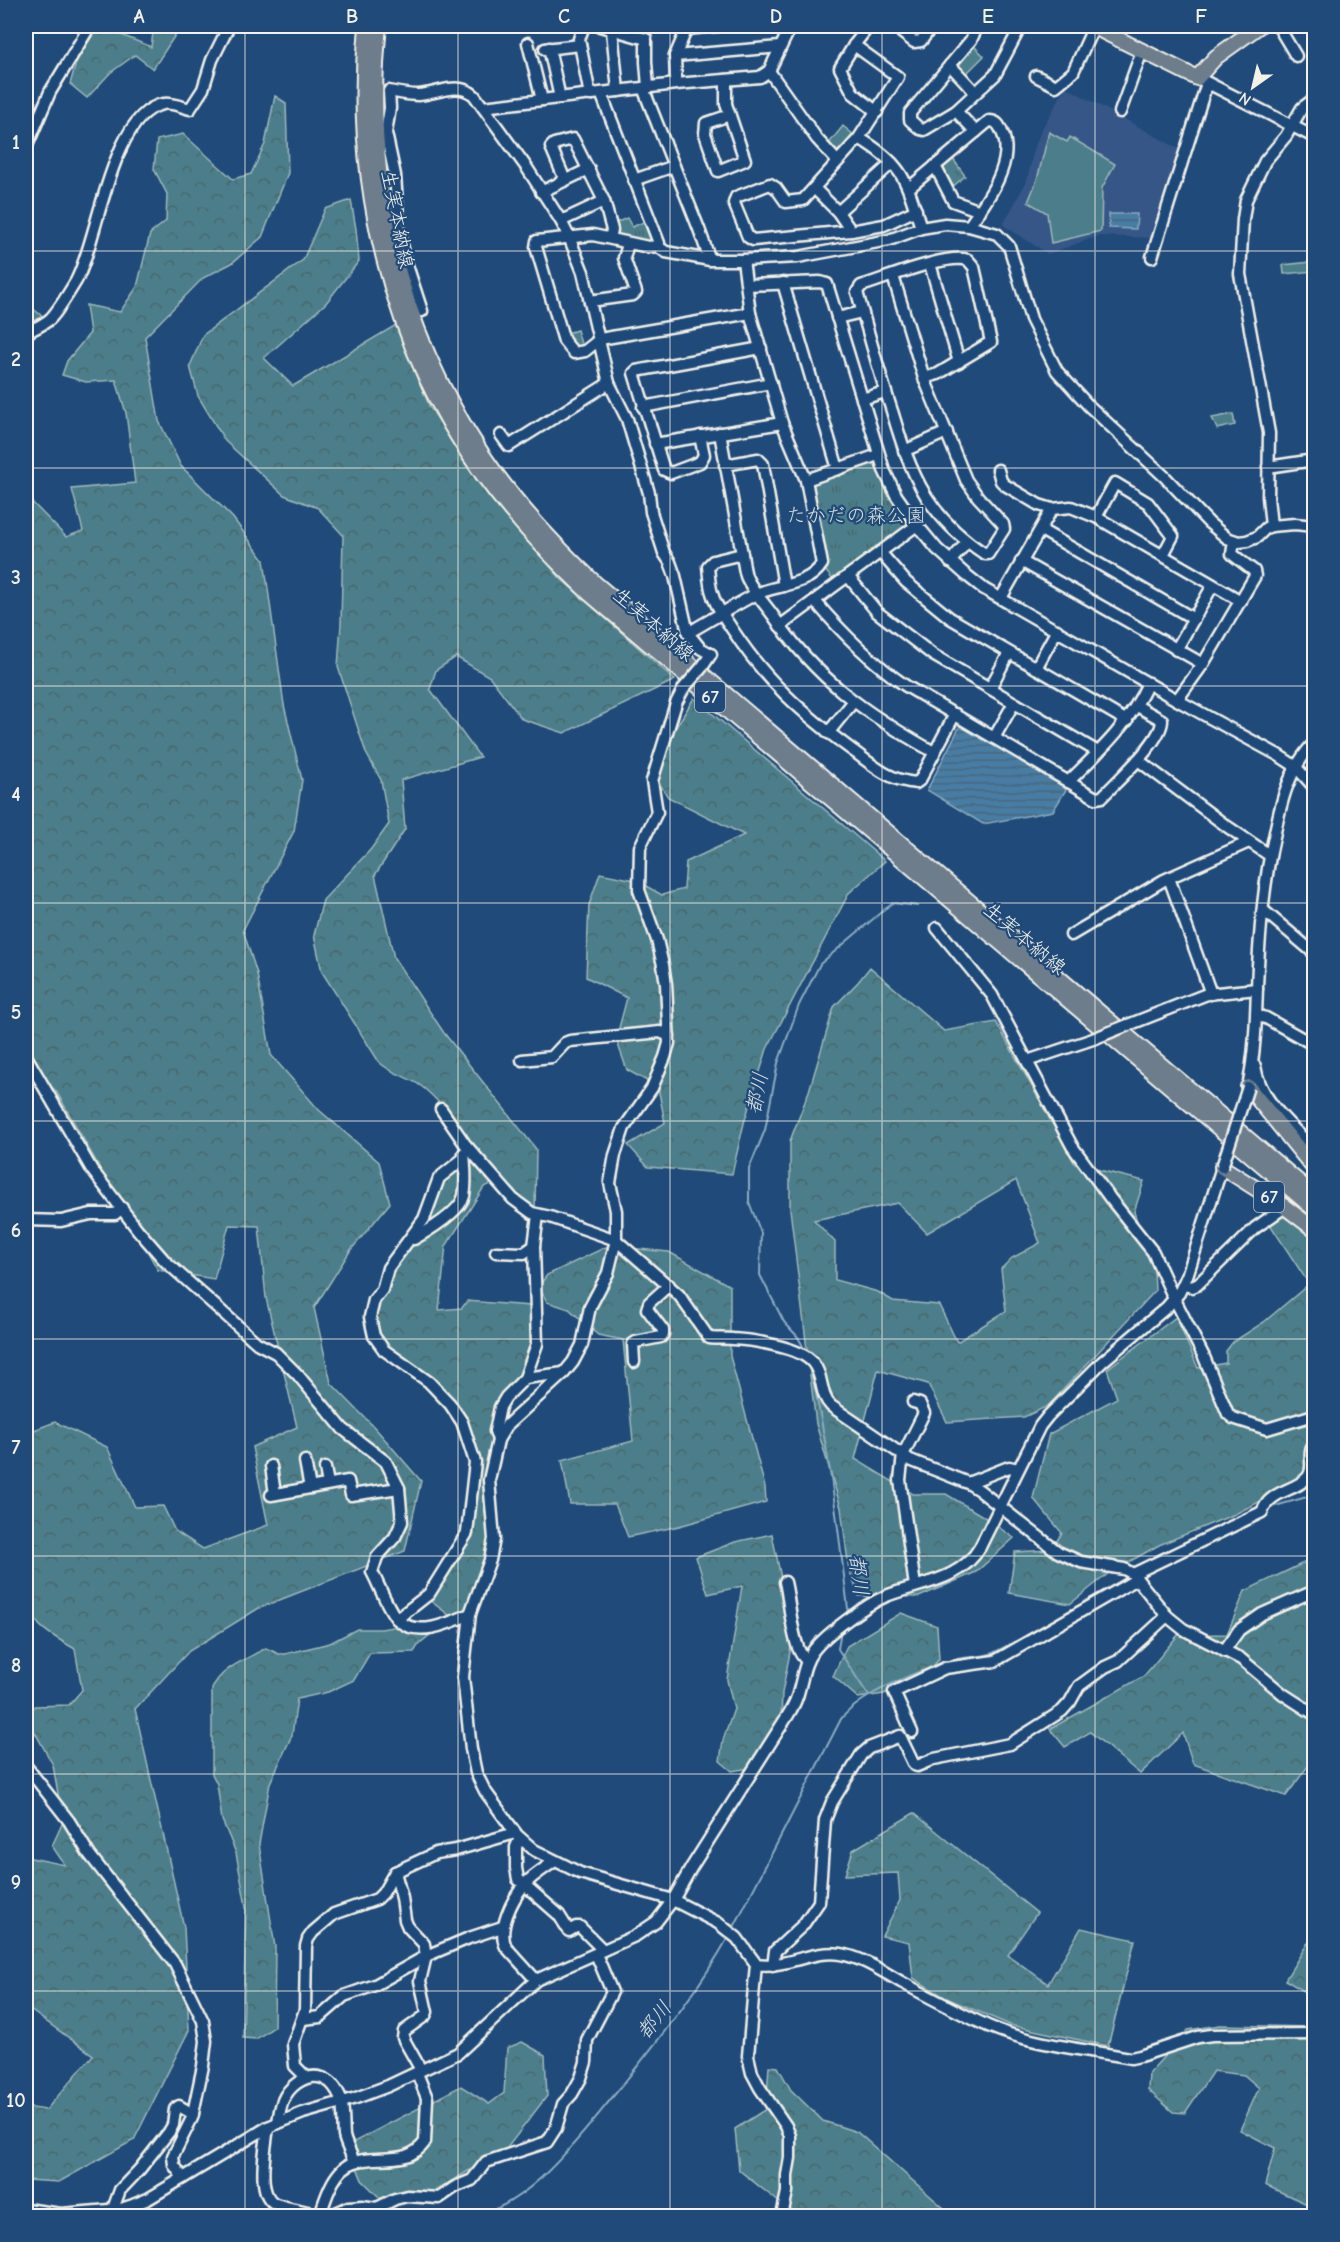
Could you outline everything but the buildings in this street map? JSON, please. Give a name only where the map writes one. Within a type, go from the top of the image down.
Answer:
[{"type":"main road","name":"生実本納線","points":[[367,26],[363,104],[365,139],[372,202],[388,276],[414,349],[442,406],[478,467],[517,519],[554,560],[598,601],[1314,1209]]},
{"type":"main road","name":"生実本納線","points":[[379,26],[374,78],[375,138],[383,206],[398,272],[425,347],[453,406],[482,454],[513,496],[552,541],[595,583],[1314,1195]]},
{"type":"main road","points":[[1093,26],[1202,80],[1216,57],[1258,26]]},
{"type":"main road","points":[[1248,1087],[1314,1168]]},
{"type":"main road","name":"67","points":[[1222,1167],[1286,1207],[1314,1229]]},
{"type":"street","points":[[26,148],[50,92],[90,26]]},
{"type":"street","points":[[26,333],[50,319],[75,282],[108,178],[136,122],[164,104],[190,109],[203,89],[212,60],[229,26]]},
{"type":"street","points":[[584,26],[579,39],[595,94],[658,238],[657,246]]},
{"type":"street","points":[[600,26],[646,39],[646,88],[710,260]]},
{"type":"street","points":[[676,84],[675,56],[687,27],[718,26]]},
{"type":"street","points":[[483,107],[676,84],[760,77],[768,71],[791,26]]},
{"type":"street","points":[[869,26],[840,68],[853,93],[877,112]]},
{"type":"street","points":[[901,26],[901,32],[914,42],[921,41],[932,26]]},
{"type":"street","points":[[978,26],[971,40],[910,113],[910,120],[920,129],[924,130],[956,111],[1001,67],[1021,26]]},
{"type":"street","points":[[1036,76],[1056,86],[1073,72],[1093,26]]},
{"type":"street","points":[[1278,26],[1296,56]]},
{"type":"street","points":[[612,30],[618,91]]},
{"type":"street","points":[[528,43],[542,100]]},
{"type":"street","points":[[561,98],[546,49],[580,45]]},
{"type":"street","points":[[854,45],[898,75],[898,80],[859,138],[803,200],[794,203],[786,202],[776,188],[770,184],[736,197],[734,203],[748,237],[753,240],[851,231],[884,225],[916,210]]},
{"type":"street","points":[[675,56],[780,46]]},
{"type":"street","points":[[1120,112],[1142,51]]},
{"type":"street","points":[[950,65],[975,92]]},
{"type":"street","points":[[768,71],[817,139],[837,161]]},
{"type":"street","points":[[726,80],[726,104],[730,115],[745,160],[718,171],[705,134],[706,123],[730,115]]},
{"type":"street","points":[[1152,257],[1202,80],[1314,137]]},
{"type":"street","points":[[422,311],[406,262],[399,231],[395,175],[386,133],[390,108],[389,91],[418,95],[464,88],[474,94],[561,220],[583,272],[609,383],[627,419],[649,493],[651,512],[664,553],[675,576],[688,633],[700,648],[711,654],[684,688],[676,703],[652,781],[657,813],[640,847],[639,890],[657,940],[666,984],[669,1036],[665,1057],[655,1081],[644,1102],[624,1128],[615,1155],[610,1183],[616,1211],[616,1240],[609,1273],[590,1307],[582,1346],[573,1362],[507,1425],[498,1440],[489,1480],[494,1539],[490,1560],[470,1614],[463,1677],[473,1761],[485,1791],[517,1835],[534,1850],[591,1877],[673,1900],[727,1929],[737,1938],[756,1964],[748,2056],[756,2080],[790,2136],[787,2192],[782,2217]]},
{"type":"street","points":[[1271,526],[1268,497],[1269,433],[1239,261],[1246,200],[1265,161],[1293,126],[1302,108],[1314,99]]},
{"type":"street","points":[[956,111],[976,132]]},
{"type":"street","points":[[909,188],[976,132],[994,121],[999,125],[1006,140],[1003,170],[969,226]]},
{"type":"street","points":[[859,138],[879,150],[892,163],[909,188],[921,228]]},
{"type":"street","points":[[565,180],[550,147],[573,139],[604,201],[612,230],[610,238]]},
{"type":"street","points":[[838,212],[892,163]]},
{"type":"street","points":[[634,180],[674,166]]},
{"type":"street","points":[[935,166],[953,201],[980,211]]},
{"type":"street","points":[[541,192],[589,169]]},
{"type":"street","points":[[814,188],[838,212],[851,231]]},
{"type":"street","points":[[561,220],[604,201]]},
{"type":"street","points":[[750,313],[600,339],[585,351],[574,353],[564,341],[536,247],[537,241],[593,235],[628,244],[657,246],[666,252],[710,260],[743,260],[798,257],[830,252],[890,240],[921,228],[945,224],[969,226],[997,234],[1009,246],[1031,319],[1057,371],[1088,405],[1165,477],[1209,523],[1234,541],[1247,541],[1257,537],[1271,526],[1295,524],[1314,526]]},
{"type":"street","points":[[590,301],[633,295],[636,292],[624,258],[628,244]]},
{"type":"street","points":[[893,276],[924,378],[966,480],[1003,524],[1004,529],[988,554],[984,554],[967,542],[950,527],[928,498],[904,451],[857,292],[861,286],[930,264],[962,258],[968,260],[974,267],[991,342],[938,374],[924,378]]},
{"type":"street","points":[[688,633],[758,593],[803,580],[819,569],[822,564],[806,480],[782,423],[750,313],[743,260]]},
{"type":"street","points":[[930,264],[959,362]]},
{"type":"street","points":[[747,285],[824,282],[827,284],[878,455],[896,495],[916,525],[950,562],[984,589],[1295,766],[1314,787]]},
{"type":"street","points":[[783,284],[838,469]]},
{"type":"street","points":[[837,318],[862,312]]},
{"type":"street","points":[[700,436],[703,460],[671,473],[664,470],[633,376],[636,370],[761,348]]},
{"type":"street","points":[[501,435],[509,446],[609,383]]},
{"type":"street","points":[[643,407],[771,383]]},
{"type":"street","points":[[862,399],[885,392]]},
{"type":"street","points":[[655,444],[782,423]]},
{"type":"street","points":[[904,451],[947,432]]},
{"type":"street","points":[[720,433],[747,578],[780,626],[821,674],[853,702],[887,726],[934,752]]},
{"type":"street","points":[[806,480],[878,455]]},
{"type":"street","points":[[725,465],[758,459],[763,464],[784,586]]},
{"type":"street","points":[[1268,466],[1314,460]]},
{"type":"street","points":[[998,470],[1001,481],[1005,485],[1039,505],[1052,509],[1071,507],[1096,517],[1241,601]]},
{"type":"street","points":[[1096,517],[1115,483],[1148,503],[1173,536],[1163,555]]},
{"type":"street","points":[[1001,598],[1052,509]]},
{"type":"street","points":[[780,626],[916,525]]},
{"type":"street","points":[[1041,530],[1194,619]]},
{"type":"street","points":[[1177,700],[1203,664],[1255,574],[1232,554],[1234,541]]},
{"type":"street","points":[[950,562],[967,542]]},
{"type":"street","points":[[880,552],[906,582],[937,609],[1127,721]]},
{"type":"street","points":[[742,554],[713,561],[708,566],[712,595],[748,654],[772,684],[828,733],[892,778],[916,783],[920,780],[955,714]]},
{"type":"street","points":[[1021,561],[1203,664]]},
{"type":"street","points":[[848,576],[877,612],[933,655],[1098,752]]},
{"type":"street","points":[[1176,650],[1213,585]]},
{"type":"street","points":[[814,601],[841,632],[885,671],[1091,795],[1102,797],[1138,760],[1162,728],[1162,720],[1137,706]]},
{"type":"street","points":[[1035,668],[1057,630]]},
{"type":"street","points":[[990,688],[1009,653]]},
{"type":"street","points":[[1068,782],[1127,721],[1148,683]]},
{"type":"street","points":[[828,733],[853,702]]},
{"type":"street","points":[[994,738],[1014,703]]},
{"type":"street","points":[[26,2209],[61,2215],[113,2209],[148,2199],[273,2125],[342,2100],[356,2098],[458,2053],[536,1980],[600,1952],[649,1927],[662,1915],[788,1715],[799,1691],[807,1660],[822,1641],[865,1608],[884,1597],[952,1574],[969,1563],[980,1547],[1040,1426],[1102,1362],[1174,1300],[1184,1285],[1248,1087],[1254,1059],[1263,910],[1269,855],[1282,799],[1295,766],[1314,742]]},
{"type":"street","points":[[1138,760],[1269,855]]},
{"type":"street","points":[[1071,935],[1116,906],[1169,878],[1250,842]]},
{"type":"street","points":[[1169,878],[1211,994]]},
{"type":"street","points":[[1263,910],[1314,953]]},
{"type":"street","points":[[938,928],[992,995],[1072,1146],[1153,1252],[1174,1300],[1204,1357],[1228,1414],[1233,1418],[1266,1429],[1314,1415]]},
{"type":"street","points":[[1027,1061],[1093,1039],[1211,994],[1257,989]]},
{"type":"street","points":[[1257,1016],[1266,1018],[1314,1044]]},
{"type":"street","points":[[522,1060],[552,1057],[565,1043],[570,1041],[660,1032],[669,1036]]},
{"type":"street","points":[[26,1056],[92,1170],[165,1261],[257,1343],[276,1353],[298,1374],[343,1429],[386,1462],[399,1488],[402,1522],[395,1537],[377,1557],[372,1572],[397,1619],[408,1625],[443,1626],[470,1614]]},
{"type":"street","points":[[1254,1059],[1256,1075],[1270,1102],[1314,1149]]},
{"type":"street","points":[[441,1109],[465,1144],[513,1199],[532,1214],[616,1240],[680,1295],[709,1338],[767,1343],[792,1351],[812,1361],[822,1383],[823,1394],[831,1406],[910,1460],[968,1483],[1001,1504],[1069,1558],[1093,1565],[1124,1569],[1135,1577],[1167,1616],[1183,1629],[1240,1659],[1283,1694],[1314,1714]]},
{"type":"street","points":[[408,1242],[435,1227],[464,1198],[465,1144]]},
{"type":"street","points":[[397,1619],[429,1594],[467,1533],[475,1462],[462,1422],[450,1404],[429,1382],[384,1350],[374,1336],[370,1317],[371,1308],[382,1290],[388,1268],[424,1219],[439,1178],[464,1158]]},
{"type":"street","points":[[1184,1285],[1192,1287],[1197,1285],[1255,1228],[1286,1207]]},
{"type":"street","points":[[26,1220],[61,1221],[91,1214],[116,1214],[122,1208]]},
{"type":"street","points":[[498,1440],[495,1431],[500,1407],[506,1397],[525,1378],[537,1344],[534,1246],[538,1215]]},
{"type":"street","points":[[496,1252],[524,1253],[534,1246]]},
{"type":"street","points":[[634,1362],[633,1344],[661,1337],[663,1334],[663,1330],[647,1309],[649,1303],[669,1285]]},
{"type":"street","points":[[525,1378],[564,1373]]},
{"type":"street","points":[[913,1402],[920,1404],[924,1413],[903,1455],[900,1480],[915,1586]]},
{"type":"street","points":[[912,1732],[894,1692],[945,1668],[995,1661],[1135,1577],[1262,1512],[1271,1498],[1307,1479],[1312,1467],[1310,1456],[1314,1445]]},
{"type":"street","points":[[305,1461],[310,1488]]},
{"type":"street","points":[[271,1467],[273,1495],[348,1480],[351,1495],[399,1488]]},
{"type":"street","points":[[968,1483],[1009,1467],[1018,1469]]},
{"type":"street","points":[[325,1468],[328,1484]]},
{"type":"street","points":[[785,1582],[790,1600],[795,1643],[802,1658],[807,1660]]},
{"type":"street","points":[[1224,1651],[1239,1630],[1262,1614],[1314,1591]]},
{"type":"street","points":[[773,1965],[775,1951],[802,1925],[819,1902],[825,1820],[832,1802],[861,1755],[870,1748],[900,1736],[914,1765],[917,1766],[934,1759],[1010,1744],[1062,1711],[1079,1686],[1118,1661],[1167,1616]]},
{"type":"street","points":[[26,1766],[69,1821],[106,1877],[175,1964],[203,2021],[206,2041],[193,2114],[185,2135],[173,2156],[174,2165],[183,2178]]},
{"type":"street","points":[[306,2077],[295,2066],[293,2057],[295,2035],[303,2019],[307,1987],[305,1958],[308,1938],[334,1914],[377,1899],[383,1893],[394,1872],[436,1853],[517,1835]]},
{"type":"street","points":[[354,2162],[345,2139],[342,2100],[327,2079],[306,2077],[287,2092],[282,2102],[273,2125],[262,2182],[268,2197],[276,2204],[324,2216],[349,2207],[377,2208],[407,2196],[438,2198],[472,2180],[486,2162],[547,2142],[556,2128],[563,2104],[581,2078],[586,2062],[587,2040],[612,1992],[600,1952],[580,1927],[568,1931],[559,1915],[518,1879],[517,1835]]},
{"type":"street","points":[[536,1980],[506,1947],[502,1927],[525,1885],[555,1861]]},
{"type":"street","points":[[324,2216],[331,2185],[343,2170],[354,2162],[399,2159],[421,2146],[425,2137],[427,2098],[419,2071],[403,2038],[404,2031],[426,2016],[420,1981],[426,1956],[424,1944],[408,1927],[405,1920],[402,1898],[394,1872]]},
{"type":"street","points":[[303,2019],[320,2017],[344,1995],[375,1985],[426,1956],[502,1927]]},
{"type":"street","points":[[756,1964],[773,1965],[819,1954],[850,1956],[991,2027],[1037,2041],[1131,2058],[1212,2035],[1314,2034]]},
{"type":"street","points":[[113,2209],[120,2190],[170,2132],[175,2109],[179,2106],[193,2114]]},
{"type":"shaded area","points":[[1066,87],[1181,150],[1154,238],[1098,236],[1048,254],[1003,225],[1027,180],[1041,130]]},
{"type":"shaded area","points":[[1109,214],[1137,214],[1136,229],[1109,228]]},
{"type":"shaded area","points":[[960,726],[1067,788],[1053,811],[983,824],[927,790]]},
{"type":"green space","points":[[99,26],[151,47],[154,26],[181,26],[153,69],[135,55],[110,73],[87,98],[70,84],[78,56]]},
{"type":"green space","points":[[971,43],[984,56],[966,74],[955,64]]},
{"type":"green space","points":[[275,96],[286,103],[288,173],[262,237],[232,263],[203,278],[145,337],[159,421],[181,466],[233,518],[264,560],[284,705],[302,780],[294,831],[243,930],[257,974],[271,1055],[319,1110],[379,1162],[390,1203],[350,1251],[314,1308],[331,1383],[376,1429],[421,1481],[405,1551],[259,1608],[189,1651],[135,1709],[184,1927],[189,2030],[134,2140],[59,2182],[26,2180],[26,2107],[46,2110],[93,2055],[30,2010],[26,2014],[26,1857],[65,1865],[52,1846],[63,1822],[53,1765],[26,1716],[35,1706],[69,1705],[82,1690],[75,1649],[50,1634],[37,1622],[32,1615],[26,1596],[26,1433],[55,1422],[107,1447],[135,1507],[163,1506],[175,1531],[203,1549],[268,1525],[252,1447],[297,1427],[266,1298],[259,1226],[229,1225],[214,1279],[158,1270],[56,1091],[26,1063],[26,642],[29,612],[26,593],[26,496],[66,537],[83,531],[72,489],[135,483],[126,413],[116,380],[86,382],[62,375],[67,361],[90,333],[86,305],[120,312],[137,287],[150,234],[166,221],[167,194],[154,169],[157,140],[183,134],[233,179],[251,174],[265,144]]},
{"type":"green space","points":[[843,126],[854,135],[838,154],[826,147]]},
{"type":"green space","points":[[1049,132],[1067,142],[1070,137],[1115,164],[1102,188],[1101,231],[1051,243],[1047,213],[1028,202],[1037,180]]},
{"type":"green space","points":[[951,156],[965,176],[950,189],[940,169]]},
{"type":"green space","points":[[351,200],[359,261],[326,303],[264,358],[293,386],[396,325],[430,408],[490,494],[560,578],[675,680],[564,733],[522,719],[490,677],[456,657],[436,670],[430,689],[480,757],[401,780],[405,829],[375,875],[394,958],[444,1033],[536,1149],[535,1211],[508,1192],[438,1101],[415,1082],[379,1062],[322,972],[314,935],[323,900],[371,849],[389,824],[381,780],[366,753],[338,667],[343,535],[318,508],[284,495],[225,441],[198,396],[190,366],[203,335],[303,260],[325,209]]},
{"type":"green space","points":[[627,218],[632,227],[646,221],[655,241],[653,244],[613,236],[613,224]]},
{"type":"green space","points":[[1314,256],[1314,271],[1284,274],[1283,265],[1311,262]]},
{"type":"green space","points":[[26,303],[42,316],[26,356]]},
{"type":"green space","points":[[577,330],[582,347],[576,350],[564,334]]},
{"type":"green space","points":[[1233,414],[1235,425],[1217,429],[1212,418]]},
{"type":"green space","name":"たかだの森公園","points":[[873,461],[877,463],[895,502],[909,523],[908,527],[834,581],[824,569],[809,486],[812,481]]},
{"type":"green space","points":[[694,698],[885,861],[849,893],[767,1049],[744,1123],[732,1174],[648,1167],[628,1145],[665,1123],[658,1087],[627,1070],[616,1039],[627,998],[586,977],[589,905],[600,873],[635,880],[662,895],[684,889],[686,862],[744,835],[668,797],[650,769]]},
{"type":"green space","points":[[870,967],[944,1031],[996,1022],[1075,1164],[1144,1181],[1134,1212],[1154,1270],[1155,1291],[1048,1406],[1024,1417],[947,1422],[928,1384],[878,1370],[855,1459],[913,1494],[946,1494],[1014,1538],[976,1572],[919,1597],[859,1596],[849,1570],[841,1508],[816,1424],[790,1209],[790,1141],[809,1091],[834,1007]],"holes":[[[1016,1180],[1040,1243],[1012,1258],[1001,1269],[1006,1311],[957,1342],[939,1305],[893,1301],[878,1292],[835,1280],[835,1242],[814,1220],[898,1203],[927,1233]]]},
{"type":"green space","points":[[466,1150],[494,1183],[484,1187],[446,1246],[439,1310],[462,1308],[467,1301],[531,1306],[535,1345],[526,1372],[503,1396],[495,1455],[493,1542],[468,1608],[453,1618],[428,1599],[470,1531],[477,1461],[465,1423],[378,1336],[372,1314],[389,1274],[443,1178]]},
{"type":"green space","points":[[1273,1185],[1314,1225],[1314,1474],[1235,1514],[1159,1545],[1109,1573],[1070,1604],[1009,1593],[1015,1552],[1051,1550],[1062,1533],[1033,1498],[1049,1434],[1117,1398],[1107,1369],[1176,1317],[1198,1368],[1226,1363],[1226,1351],[1233,1342],[1264,1322],[1309,1284],[1262,1212]]},
{"type":"green space","points":[[608,1246],[669,1252],[730,1286],[730,1356],[765,1487],[766,1502],[679,1526],[628,1537],[615,1504],[570,1504],[562,1460],[633,1441],[623,1340],[598,1335],[569,1309],[547,1302],[539,1286],[547,1275]]},
{"type":"green space","points":[[772,1534],[793,1637],[782,1693],[781,1721],[755,1767],[732,1771],[720,1761],[723,1740],[734,1709],[727,1680],[742,1586],[708,1594],[696,1557],[735,1542]]},
{"type":"green space","points":[[1314,1558],[1314,1758],[1286,1796],[1193,1764],[1183,1733],[1140,1774],[1090,1732],[1065,1747],[1050,1729],[1144,1676],[1178,1635],[1227,1634],[1245,1591]]},
{"type":"green space","points":[[901,1613],[937,1626],[939,1659],[926,1675],[884,1694],[858,1698],[833,1676],[847,1646]]},
{"type":"green space","points":[[400,1626],[437,1629],[419,1644],[414,1652],[370,1653],[354,1680],[328,1692],[297,1699],[292,1735],[270,1783],[259,1844],[275,1947],[274,2027],[256,2039],[243,2038],[246,1906],[236,1853],[222,1820],[217,1784],[212,1774],[212,1689],[221,1675],[266,1648],[279,1654],[285,1654],[330,1643],[357,1629]]},
{"type":"green space","points":[[914,1813],[1037,1913],[1008,1955],[1048,1984],[1081,1928],[1135,1940],[1108,2046],[1010,2025],[946,1998],[913,1978],[909,1942],[882,1936],[900,1900],[898,1873],[845,1875],[853,1850]]},
{"type":"green space","points":[[1314,1938],[1314,1997],[1285,1980],[1307,1944]]},
{"type":"green space","points":[[1220,2025],[1314,2027],[1314,2207],[1265,2185],[1275,2148],[1240,2130],[1259,2088],[1244,2075],[1213,2071],[1185,2113],[1173,2112],[1148,2090],[1149,2073],[1188,2030]]},
{"type":"green space","points":[[522,2042],[545,2055],[547,2096],[507,2148],[428,2195],[386,2204],[362,2180],[348,2145],[461,2086],[489,2104],[504,2093],[507,2048]]},
{"type":"green space","points":[[769,2066],[778,2067],[791,2090],[823,2121],[857,2132],[953,2216],[802,2216],[780,2203],[739,2170],[735,2129],[766,2109]]},
{"type":"waterway","name":"都川","points":[[806,1352],[798,1337],[784,1322],[760,1275],[761,1233],[749,1202],[749,1169],[765,1130],[778,1063],[799,1005],[820,964],[892,903],[918,906]]},
{"type":"waterway","name":"都川","points":[[810,1367],[823,1427],[832,1487],[848,1609],[846,1615]]},
{"type":"waterway","points":[[1268,1508],[1314,1495]]},
{"type":"waterway","points":[[733,1929],[841,1719],[851,1709],[878,1691],[911,1675],[957,1659],[993,1653],[1129,1577]]},
{"type":"waterway","name":"都川","points":[[841,1629],[838,1649],[868,1695]]},
{"type":"waterway","name":"都川","points":[[467,2216],[489,2211],[511,2201],[532,2186],[572,2147],[678,2014],[729,1936]]}]
